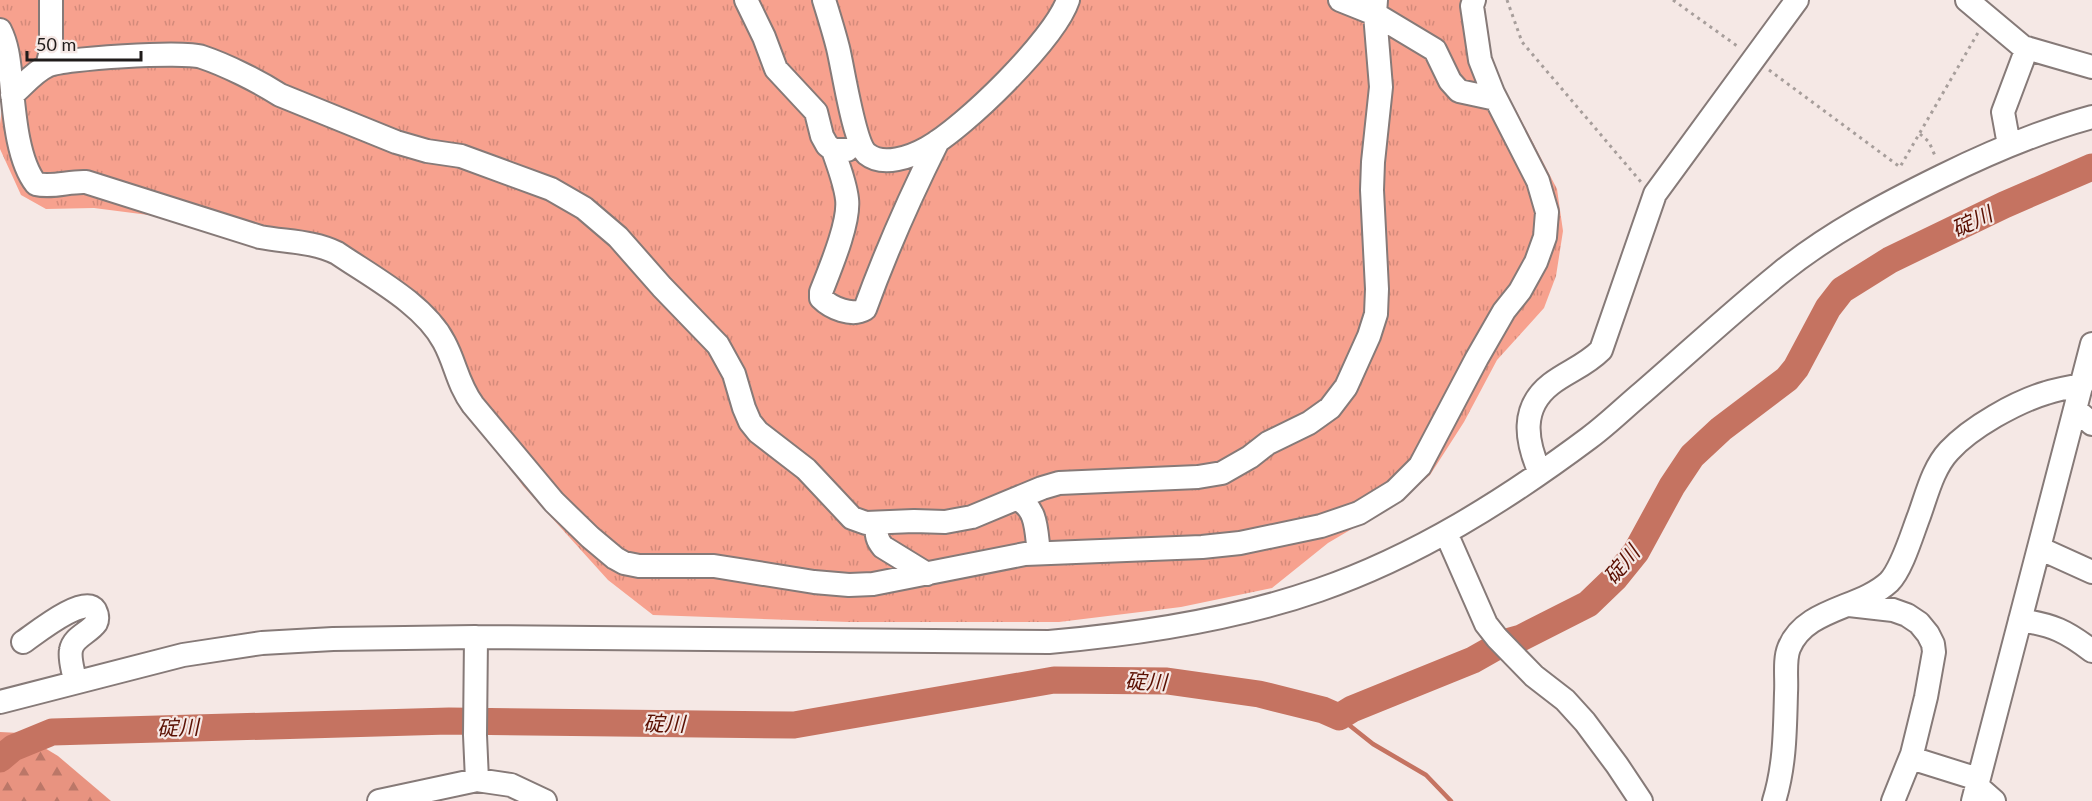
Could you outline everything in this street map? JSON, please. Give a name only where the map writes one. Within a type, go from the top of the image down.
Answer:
[{"type":"street","points":[[47,66],[51,51],[51,0]]},
{"type":"street","points":[[746,0],[776,69],[816,112],[822,136],[833,150],[842,177],[847,199],[847,216],[821,292],[821,298],[827,304],[852,313],[859,313],[865,309],[879,269],[912,193],[938,141]]},
{"type":"street","points":[[824,0],[838,48],[859,139],[866,153],[882,160],[905,158],[928,148],[956,128],[1041,44],[1068,0]]},
{"type":"street","points":[[1340,0],[1375,7],[1436,50],[1450,81],[1460,91],[1496,99]]},
{"type":"street","points":[[0,30],[6,41],[12,95],[25,163],[36,184],[51,186],[72,181],[86,182],[260,237],[324,246],[414,306],[435,328],[444,342],[462,391],[473,405],[554,502],[590,537],[624,563],[653,568],[714,566],[814,582],[849,585],[873,584],[1025,554],[1202,547],[1240,543],[1321,526],[1359,513],[1395,491],[1420,465],[1477,358],[1536,262],[1545,237],[1547,212],[1538,181],[1496,99],[1480,60],[1472,6],[1474,0]]},
{"type":"street","points":[[1540,473],[1531,453],[1528,434],[1530,413],[1536,399],[1551,384],[1588,362],[1601,350],[1654,197],[1797,0]]},
{"type":"street","points":[[1967,0],[2023,47],[2092,67]]},
{"type":"street","points":[[12,95],[47,66],[72,61],[187,54],[201,57],[262,84],[280,95],[396,142],[427,151],[461,156],[551,189],[584,208],[618,237],[718,345],[734,374],[750,422],[758,432],[806,469],[852,518],[866,523],[945,522],[972,517],[1059,483],[1198,477],[1222,473],[1250,458],[1268,443],[1309,423],[1330,408],[1346,387],[1369,336],[1376,314],[1377,289],[1372,190],[1381,87],[1375,7]]},
{"type":"street","points":[[2009,145],[2003,112],[2028,48]]},
{"type":"street","points":[[0,702],[183,655],[262,643],[333,639],[476,637],[1049,642],[1099,638],[1158,629],[1241,612],[1318,591],[1365,572],[1446,533],[1540,473],[1591,436],[1780,273],[1837,233],[1906,194],[2009,145],[2092,117]]},
{"type":"street","points":[[833,150],[863,148]]},
{"type":"street","points":[[1976,789],[2092,344]]},
{"type":"street","points":[[1776,799],[1785,736],[1788,651],[1795,635],[1815,620],[1871,595],[1890,581],[1905,555],[1935,471],[1949,451],[1976,429],[2018,404],[2046,393],[2082,385]]},
{"type":"street","points":[[2075,409],[2092,424]]},
{"type":"street","points":[[1017,499],[1025,502],[1032,509],[1039,553]]},
{"type":"street","points":[[885,523],[877,526],[878,541],[883,547],[927,574]]},
{"type":"street","points":[[1446,533],[1486,624],[1534,676],[1565,700],[1585,722],[1641,801]]},
{"type":"street","points":[[2039,548],[2092,572]]},
{"type":"street","points":[[1847,605],[1893,610],[1907,615],[1924,628],[1933,644],[1934,652],[1926,697],[1911,758],[1893,801]]},
{"type":"street","points":[[23,642],[70,610],[84,606],[92,607],[96,612],[95,624],[74,642],[71,649],[75,682]]},
{"type":"street","points":[[2020,620],[2047,624],[2069,633],[2092,651]]},
{"type":"street","points":[[476,637],[477,780]]},
{"type":"street","points":[[1911,758],[1976,789],[1994,801]]},
{"type":"street","points":[[378,801],[477,780],[511,785],[545,801]]},
{"type":"path","points":[[1507,0],[1522,42],[1654,197]]},
{"type":"path","points":[[1673,0],[1900,167],[1987,17]]},
{"type":"path","points":[[1920,134],[1929,142],[1934,151],[1940,177]]},
{"type":"green space","points":[[0,0],[1467,0],[1471,55],[1515,108],[1557,189],[1563,231],[1556,276],[1544,308],[1497,360],[1464,422],[1430,475],[1401,500],[1328,543],[1272,588],[1181,607],[1059,622],[849,622],[653,615],[608,580],[523,486],[449,382],[430,332],[375,287],[317,252],[164,217],[94,208],[46,209],[21,195],[0,149],[4,92],[0,50]]},
{"type":"green space","points":[[0,732],[20,733],[58,756],[111,801],[0,801]]},
{"type":"waterway","name":"碇川","points":[[0,759],[13,748],[52,732],[449,721],[794,725],[1054,680],[1167,681],[1259,694],[1323,710],[1339,717],[1352,709],[1473,660],[1503,643],[1521,638],[1588,604],[1615,578],[1636,552],[1672,486],[1692,456],[1721,429],[1787,379],[1796,368],[1828,308],[1842,290],[1890,260],[2004,205],[2092,167]]},
{"type":"waterway","points":[[1339,717],[1373,744],[1426,775],[1451,801]]}]
